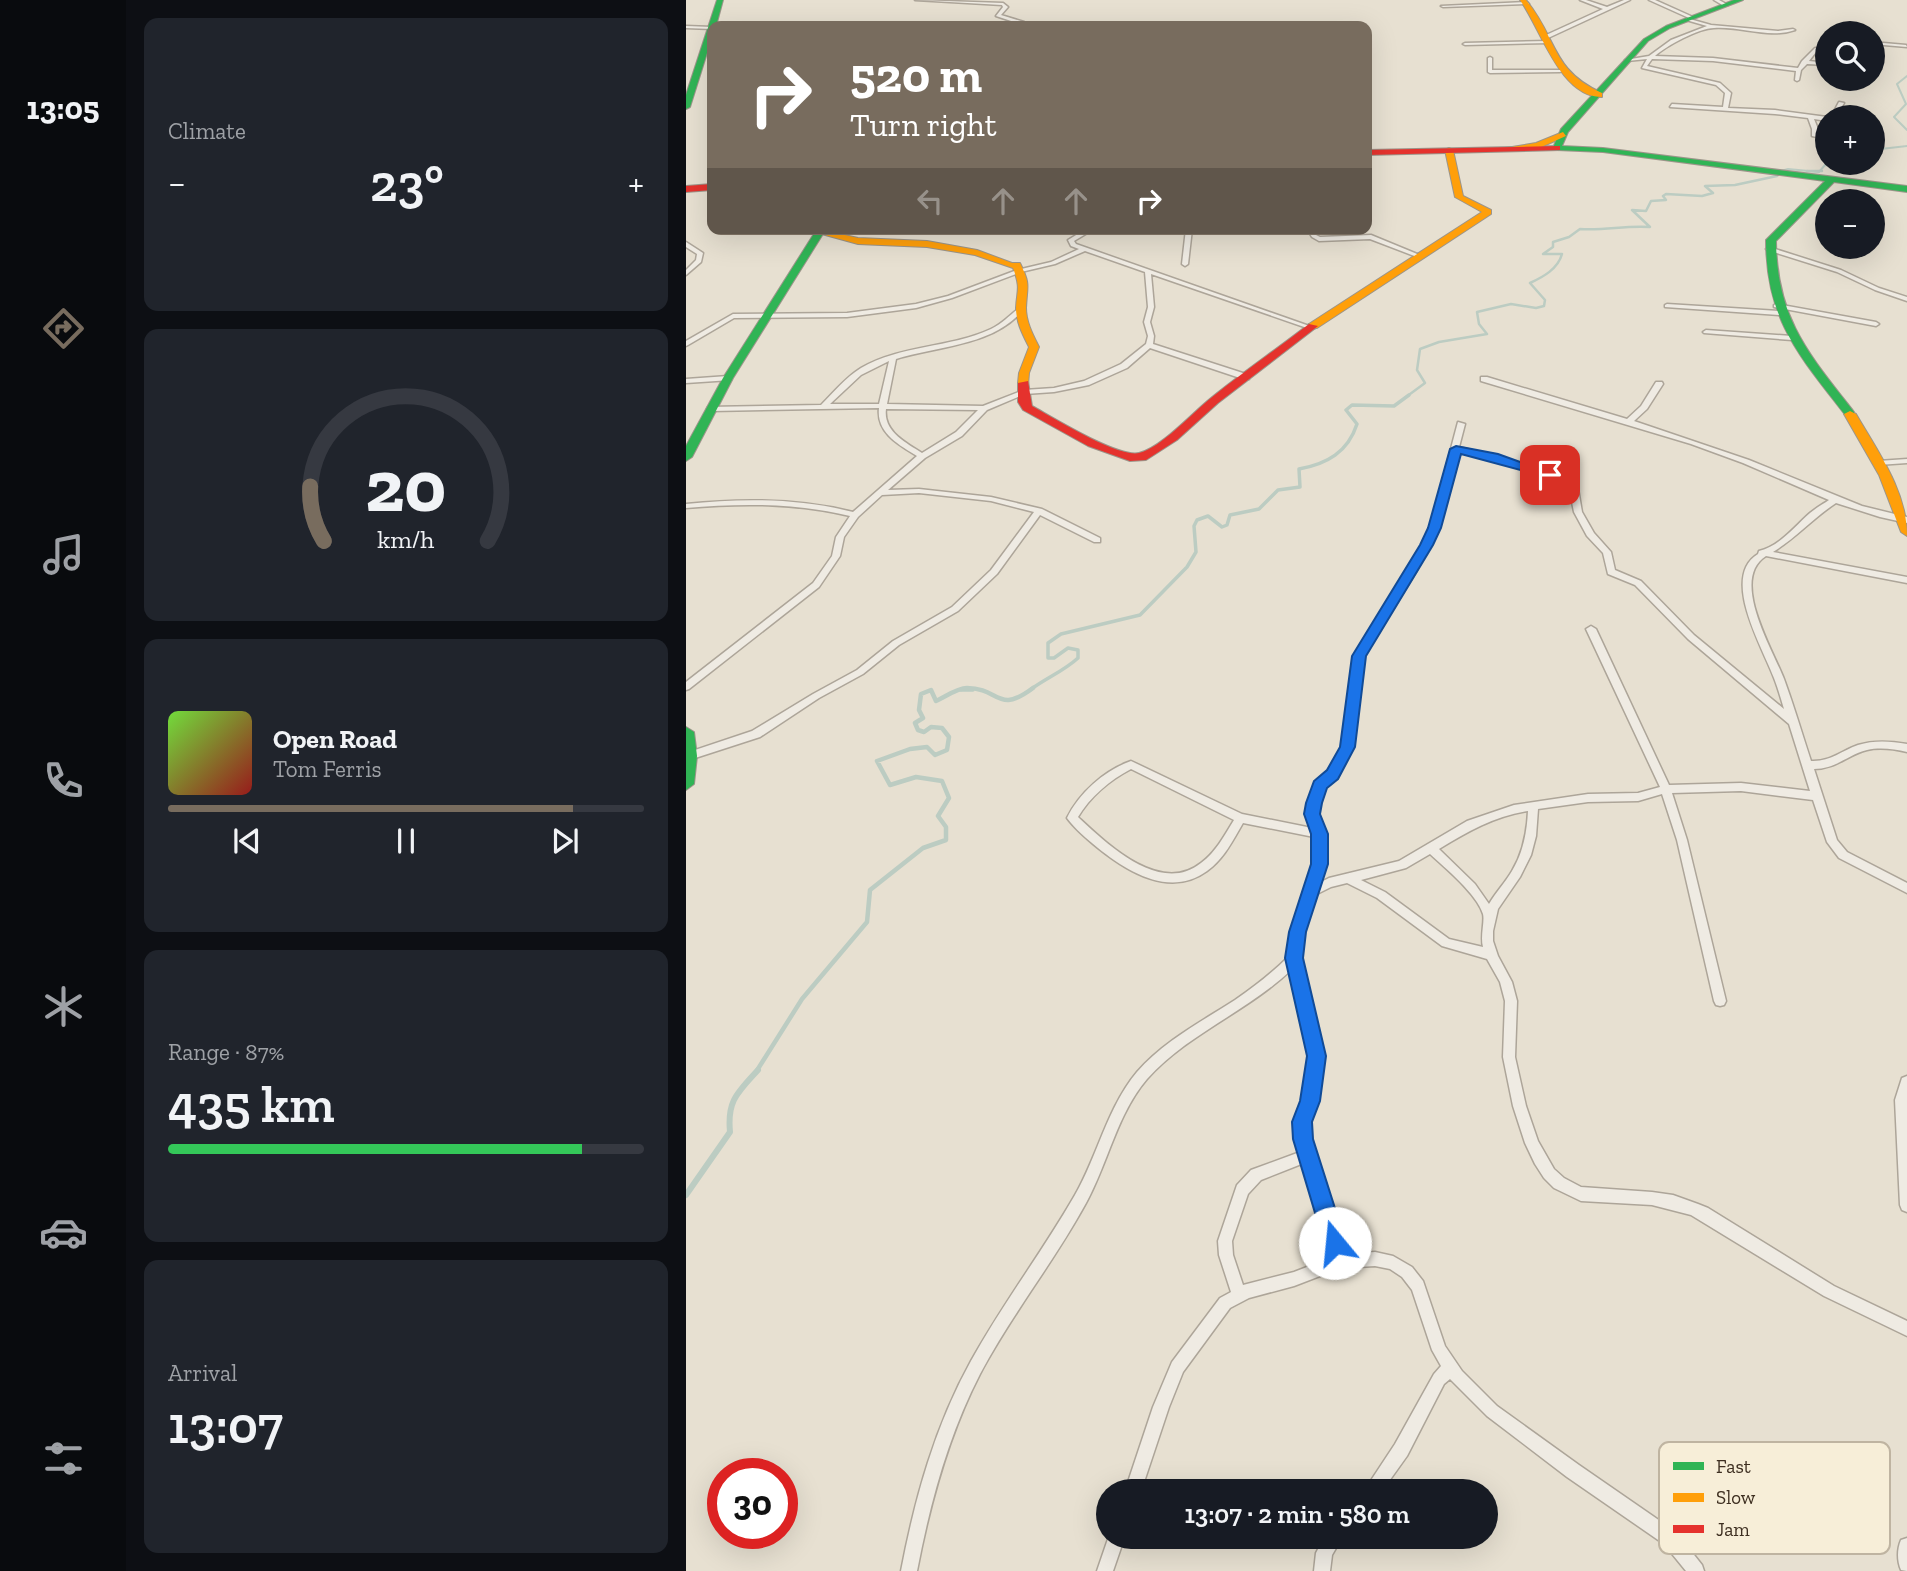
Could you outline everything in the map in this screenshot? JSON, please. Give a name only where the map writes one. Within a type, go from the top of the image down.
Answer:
[{"type":"street","points":[[714,21],[720,0]]},
{"type":"street","points":[[917,0],[1003,4],[1006,7],[998,15],[1015,21]]},
{"type":"street","points":[[1582,0],[1607,9]]},
{"type":"street","points":[[1465,44],[1547,40],[1628,0]]},
{"type":"street","points":[[1651,0],[1711,26],[1778,32],[1793,30]]},
{"type":"street","points":[[1443,6],[1525,2],[1547,40],[1560,71],[1575,85],[1599,95]]},
{"type":"street","points":[[1372,153],[1510,148],[1538,145],[1561,138],[1627,60],[1657,32],[1727,2]]},
{"type":"street","points":[[1711,26],[1663,46],[1651,55],[1644,67],[1708,80],[1724,88],[1728,93],[1725,108]]},
{"type":"street","points":[[686,27],[707,27]]},
{"type":"street","points":[[686,107],[707,42]]},
{"type":"street","points":[[1885,44],[1906,46]]},
{"type":"street","points":[[1797,80],[1804,62],[1815,52]]},
{"type":"street","points":[[1627,60],[1651,55],[1710,58],[1799,70]]},
{"type":"street","points":[[1490,58],[1490,72],[1560,71]]},
{"type":"street","points":[[1804,62],[1815,63]]},
{"type":"street","points":[[1672,106],[1725,108],[1815,118]]},
{"type":"street","points":[[1811,118],[1815,129]]},
{"type":"street","points":[[1561,138],[1603,150],[1907,189]]},
{"type":"street","points":[[838,235],[858,241],[906,242],[969,251],[1011,266],[1017,265],[1025,287],[1021,309],[1025,329],[1034,347],[1024,367],[1027,408],[1092,444],[1130,457],[1142,457],[1174,438],[1214,401],[1362,292],[1488,212],[1489,209],[1459,197],[1450,150]]},
{"type":"street","points":[[1830,181],[1774,234],[1769,248],[1769,266],[1778,310],[1792,338],[1853,419],[1878,463],[1906,524]]},
{"type":"street","points":[[686,457],[727,378],[818,235]]},
{"type":"street","points":[[1080,235],[1071,240],[1073,245],[1312,328]]},
{"type":"street","points":[[1185,264],[1188,235]]},
{"type":"street","points":[[1313,235],[1319,239],[1371,237],[1419,256]]},
{"type":"street","points":[[686,244],[700,253],[699,261],[686,273]]},
{"type":"street","points":[[1769,248],[1839,271],[1907,299]]},
{"type":"street","points":[[686,344],[730,317],[847,315],[916,306],[950,297],[1019,271],[1053,264],[1085,249]]},
{"type":"street","points":[[711,409],[765,410],[824,406],[984,408],[1024,392],[1054,390],[1086,383],[1124,366],[1149,345],[1151,336],[1147,323],[1151,307],[1148,273]]},
{"type":"street","points":[[1667,306],[1778,310],[1876,324]]},
{"type":"street","points":[[824,406],[864,370],[893,357],[935,349],[979,334],[1016,317],[1021,309]]},
{"type":"street","points":[[1706,332],[1792,338]]},
{"type":"street","points":[[1149,345],[1246,377]]},
{"type":"street","points":[[893,357],[888,389],[881,407],[881,423],[891,437],[922,456]]},
{"type":"street","points":[[686,381],[727,378]]},
{"type":"street","points":[[1484,379],[1630,421],[1766,469],[1836,499],[1906,524]]},
{"type":"street","points":[[1630,421],[1644,407],[1659,384]]},
{"type":"street","points":[[686,687],[816,585],[836,556],[840,537],[855,515],[922,456],[959,433],[984,408]]},
{"type":"street","points":[[1340,1261],[1306,1156],[1302,1122],[1310,1101],[1316,1056],[1294,958],[1297,932],[1319,864],[1320,834],[1312,814],[1320,785],[1332,774],[1348,747],[1359,656],[1427,545],[1434,528],[1461,424]]},
{"type":"street","points":[[1456,449],[1570,480]]},
{"type":"street","points":[[1548,453],[1574,486],[1578,512],[1590,534],[1607,552],[1611,572],[1638,583],[1700,645],[1792,721]]},
{"type":"street","points":[[1878,463],[1907,461]]},
{"type":"street","points":[[882,493],[930,492],[991,499],[1039,510],[1097,540]]},
{"type":"street","points":[[1836,499],[1815,513],[1788,539],[1754,560],[1747,578],[1747,594],[1751,614],[1780,678],[1832,842],[1843,855],[1907,888]]},
{"type":"street","points":[[686,506],[750,500],[780,501],[855,515]]},
{"type":"street","points":[[689,756],[756,734],[860,672],[896,643],[955,609],[994,572],[1039,510]]},
{"type":"street","points":[[1762,553],[1907,580]]},
{"type":"street","points":[[1591,629],[1666,789],[1682,840],[1720,1001]]},
{"type":"street","points":[[686,732],[689,756],[686,784]]},
{"type":"street","points":[[1808,765],[1832,765],[1864,747],[1881,745],[1907,748]]},
{"type":"street","points":[[1240,818],[1218,858],[1204,870],[1162,879],[1136,871],[1072,818],[1074,811],[1104,782],[1121,767],[1131,765],[1240,818],[1320,834]]},
{"type":"street","points":[[1312,891],[1329,883],[1388,871],[1471,824],[1494,815],[1533,807],[1588,799],[1638,797],[1666,789],[1741,786],[1816,796]]},
{"type":"street","points":[[1489,915],[1525,859],[1533,822],[1533,807]]},
{"type":"street","points":[[1431,848],[1470,885],[1489,915],[1489,954],[1510,993],[1508,1055],[1531,1143],[1544,1169],[1558,1183],[1592,1198],[1618,1196],[1682,1203],[1819,1284],[1907,1329]]},
{"type":"street","points":[[1349,879],[1381,895],[1446,943],[1489,954]]},
{"type":"street","points":[[909,1571],[917,1525],[939,1448],[950,1421],[989,1343],[1080,1200],[1100,1163],[1119,1112],[1140,1078],[1172,1050],[1263,989],[1294,958]]},
{"type":"street","points":[[1907,1082],[1901,1100],[1907,1205]]},
{"type":"street","points":[[1239,1294],[1226,1255],[1225,1241],[1241,1189],[1256,1175],[1306,1156]]},
{"type":"street","points":[[1137,1479],[1177,1367],[1225,1303],[1239,1294],[1294,1279],[1340,1261],[1375,1259],[1393,1263],[1406,1272],[1418,1286],[1439,1350],[1492,1411],[1659,1530]]},
{"type":"street","points":[[1380,1479],[1401,1450],[1439,1379],[1451,1366]]},
{"type":"street","points":[[1907,1546],[1907,1564]]},
{"type":"street","points":[[1105,1571],[1113,1549]]},
{"type":"street","points":[[1322,1571],[1327,1549]]},
{"type":"street","points":[[1683,1554],[1696,1571]]},
{"type":"waterway","points":[[1907,76],[1897,84],[1906,104],[1894,117],[1907,130]]},
{"type":"waterway","points":[[1885,149],[1907,146]]},
{"type":"waterway","points":[[1781,171],[1809,171]]},
{"type":"waterway","points":[[1809,171],[1815,171]]},
{"type":"waterway","points":[[1809,171],[1815,172]]},
{"type":"waterway","points":[[1406,397],[1425,383],[1417,370],[1420,349],[1439,342],[1487,334],[1479,324],[1477,312],[1511,304],[1536,308],[1544,306],[1545,300],[1530,283],[1549,272],[1560,259],[1562,254],[1543,254],[1553,247],[1553,242],[1569,237],[1580,229],[1650,227],[1632,210],[1646,211],[1651,201],[1666,200],[1663,196],[1666,194],[1702,196],[1713,193],[1705,186],[1735,185],[1777,176]]},
{"type":"waterway","points":[[1030,690],[1078,658],[1078,650],[1068,648],[1054,658],[1048,658],[1048,643],[1061,634],[1140,615],[1187,567],[1196,552],[1194,526],[1197,520],[1208,516],[1222,527],[1227,525],[1230,515],[1259,509],[1278,490],[1300,487],[1299,469],[1319,464],[1335,455],[1353,434],[1357,424],[1346,410],[1352,405],[1394,406],[1409,395]]},
{"type":"waterway","points":[[756,1072],[802,999],[867,922],[870,890],[923,848],[946,840],[946,827],[938,816],[949,798],[942,781],[916,777],[890,785],[877,761],[910,749],[927,747],[935,755],[947,750],[949,737],[942,728],[931,727],[924,732],[918,730],[915,723],[923,718],[919,710],[921,694],[931,690],[936,701],[967,688],[978,689],[1005,700],[1021,696],[1030,690]]},
{"type":"waterway","points":[[961,690],[973,690]]},
{"type":"waterway","points":[[686,1195],[730,1132],[730,1112],[735,1098],[758,1070]]},
{"type":"traffic: fast","points":[[714,21],[720,0]]},
{"type":"traffic: fast","points":[[1740,0],[1668,27],[1646,40],[1564,131],[1557,148],[1603,150],[1907,189]]},
{"type":"traffic: fast","points":[[686,107],[707,42]]},
{"type":"traffic: fast","points":[[1830,181],[1771,240],[1771,268],[1775,292],[1792,334],[1850,414]]},
{"type":"traffic: fast","points":[[686,457],[728,378],[818,235]]},
{"type":"traffic: fast","points":[[686,732],[689,756],[686,784]]},
{"type":"traffic: slow","points":[[1523,0],[1534,14],[1560,66],[1581,87],[1599,95]]},
{"type":"traffic: slow","points":[[1510,148],[1538,145],[1563,134]]},
{"type":"traffic: slow","points":[[1313,326],[1488,212],[1459,197],[1449,150]]},
{"type":"traffic: slow","points":[[836,235],[858,241],[927,244],[977,253],[1011,266],[1017,265],[1025,287],[1021,309],[1025,329],[1034,347],[1024,373],[1024,383]]},
{"type":"traffic: slow","points":[[1850,414],[1885,475],[1907,532]]},
{"type":"traffic: jam","points":[[1372,153],[1557,148]]},
{"type":"traffic: jam","points":[[686,189],[707,187]]},
{"type":"traffic: jam","points":[[1024,383],[1024,402],[1027,408],[1092,444],[1130,457],[1142,457],[1173,438],[1214,401],[1313,326]]},
{"type":"route","points":[[1335,1243],[1306,1156],[1303,1139],[1302,1122],[1310,1101],[1316,1056],[1294,958],[1297,932],[1319,864],[1320,834],[1312,814],[1314,803],[1320,785],[1332,774],[1348,747],[1352,694],[1359,656],[1427,545],[1456,449],[1493,457],[1514,466],[1550,475]]}]
